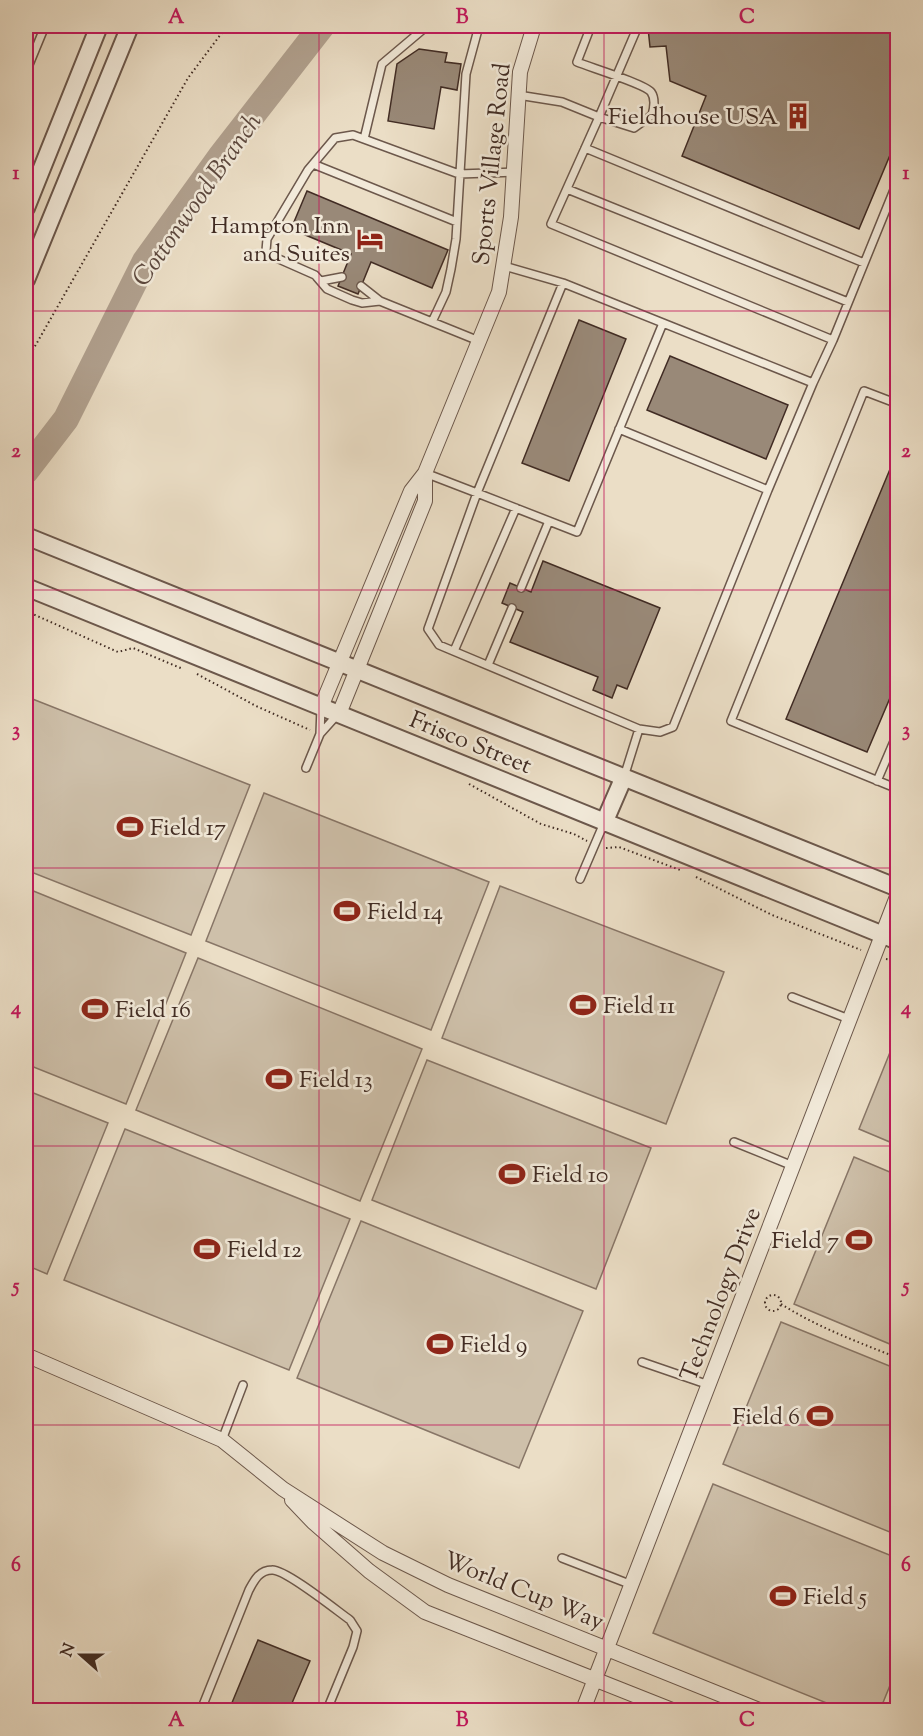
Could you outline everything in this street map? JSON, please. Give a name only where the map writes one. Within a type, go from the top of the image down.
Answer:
[{"type":"street","points":[[49,223],[26,210],[99,26]]},
{"type":"street","points":[[26,280],[130,26]]},
{"type":"street","name":"Sports Village Road","points":[[321,707],[411,491],[425,473],[499,292],[511,217],[520,72],[534,26]]},
{"type":"street","name":"Sports Village Road","points":[[339,714],[425,501],[425,473]]},
{"type":"street","name":"Frisco Street","points":[[26,536],[897,888]]},
{"type":"street","name":"Frisco Street","points":[[26,587],[890,938]]},
{"type":"street","points":[[604,823],[623,779]]},
{"type":"street","name":"Technology Drive","points":[[583,1710],[874,955],[890,938],[897,894]]},
{"type":"street","name":"World Cup Way","points":[[26,1354],[222,1440],[283,1489],[383,1553],[448,1585],[759,1710]]},
{"type":"street","name":"World Cup Way","points":[[283,1489],[329,1536],[369,1571],[425,1612],[548,1663],[672,1710]]},
{"type":"lane","points":[[26,72],[45,26]]},
{"type":"lane","points":[[364,140],[382,64],[427,26]]},
{"type":"lane","points":[[432,322],[446,292],[451,269],[457,222],[466,74],[479,26]]},
{"type":"lane","points":[[518,95],[562,102],[634,128],[652,115],[654,100],[652,93],[577,62],[591,26]]},
{"type":"lane","points":[[638,26],[618,77],[551,224],[833,340]]},
{"type":"lane","points":[[380,301],[362,303],[352,300],[327,289],[315,275],[272,256],[266,251],[267,239],[313,164],[335,138],[353,135],[459,174],[514,172]]},
{"type":"lane","points":[[585,148],[864,263]]},
{"type":"lane","points":[[313,164],[457,222]]},
{"type":"lane","points":[[563,283],[477,493],[428,629],[438,645],[639,729],[660,732],[674,727],[768,490],[849,302],[897,180]]},
{"type":"lane","points":[[567,189],[849,302]]},
{"type":"lane","points":[[503,266],[563,283],[813,383]]},
{"type":"lane","points":[[321,281],[342,277]]},
{"type":"lane","points":[[362,286],[380,301],[479,341]]},
{"type":"lane","points":[[425,473],[577,532],[663,323]]},
{"type":"lane","points":[[897,404],[864,391],[731,721],[897,789]]},
{"type":"lane","points":[[619,429],[768,490]]},
{"type":"lane","points":[[454,651],[516,508]]},
{"type":"lane","points":[[521,588],[549,521]]},
{"type":"lane","points":[[488,664],[512,608]]},
{"type":"lane","points":[[306,768],[320,734],[321,707]]},
{"type":"lane","points":[[320,734],[339,714]]},
{"type":"lane","points":[[623,779],[639,729]]},
{"type":"lane","points":[[877,781],[897,732]]},
{"type":"lane","points":[[580,879],[604,823]]},
{"type":"lane","points":[[792,997],[849,1019]]},
{"type":"lane","points":[[734,1142],[793,1166]]},
{"type":"lane","points":[[642,1362],[709,1386]]},
{"type":"lane","points":[[222,1440],[243,1385]]},
{"type":"lane","points":[[562,1558],[632,1585]]},
{"type":"lane","points":[[201,1710],[249,1590],[257,1576],[270,1569],[284,1573],[350,1620],[357,1631],[353,1647],[327,1710]]},
{"type":"path","points":[[26,362],[188,78],[227,26]]},
{"type":"path","points":[[26,611],[118,652],[133,648],[185,669]]},
{"type":"path","points":[[195,673],[256,706],[320,734]]},
{"type":"path","points":[[468,784],[541,824],[574,834],[595,845],[618,846],[684,872]]},
{"type":"path","points":[[695,876],[772,915],[874,955],[897,961]]},
{"type":"path","points":[[776,1294],[780,1297],[781,1304],[777,1310],[772,1311],[766,1307],[765,1300],[776,1294]]},
{"type":"path","points":[[781,1304],[817,1326],[835,1330],[897,1358]]},
{"type":"shaded area","name":"Field 17","points":[[30,698],[250,785],[191,935],[26,870],[26,710]]},
{"type":"shaded area","name":"Field 14","points":[[264,793],[489,882],[431,1030],[206,941]]},
{"type":"shaded area","name":"Field 11","points":[[500,886],[724,972],[666,1124],[442,1038]]},
{"type":"shaded area","name":"Field 16","points":[[26,888],[186,953],[126,1104],[26,1064]]},
{"type":"shaded area","name":"Field 13","points":[[198,958],[422,1049],[360,1201],[136,1110]]},
{"type":"shaded area","points":[[897,1035],[897,1145],[859,1129]]},
{"type":"shaded area","name":"Field 10","points":[[427,1060],[651,1148],[596,1289],[372,1200]]},
{"type":"shaded area","points":[[26,1090],[108,1123],[47,1274],[26,1265]]},
{"type":"shaded area","name":"Field 12","points":[[125,1129],[350,1219],[289,1370],[64,1280]]},
{"type":"shaded area","name":"Field 7","points":[[854,1157],[897,1175],[897,1347],[794,1304]]},
{"type":"shaded area","name":"Field 9","points":[[361,1221],[583,1311],[519,1468],[297,1378]]},
{"type":"shaded area","name":"Field 6","points":[[781,1322],[897,1369],[897,1535],[723,1464]]},
{"type":"shaded area","name":"Field 5","points":[[713,1484],[897,1558],[897,1668],[880,1710],[844,1710],[653,1633]]},
{"type":"building","name":"Fieldhouse USA","points":[[667,26],[898,26],[898,136],[859,229],[682,156],[706,96],[670,81],[666,46],[650,47],[648,28]]},
{"type":"building","points":[[419,49],[447,53],[445,62],[461,64],[457,90],[441,87],[434,129],[388,121],[397,64]]},
{"type":"building","name":"Hampton Inn and Suites","points":[[307,191],[448,250],[432,288],[371,262],[358,294],[338,286],[351,254],[291,229]]},
{"type":"building","points":[[579,320],[626,339],[569,481],[522,463]]},
{"type":"building","points":[[670,356],[788,405],[766,459],[647,410]]},
{"type":"building","points":[[898,450],[898,679],[867,752],[786,719]]},
{"type":"building","points":[[543,561],[660,608],[627,689],[617,685],[612,698],[593,690],[598,677],[510,642],[523,612],[502,603],[510,583],[531,592]]},
{"type":"building","points":[[258,1640],[310,1661],[289,1710],[229,1710]]},
{"type":"waterway","name":"Cottonwood Branch","points":[[26,471],[66,419],[145,261],[220,157],[322,26]]},
{"type":"place","name":"Fieldhouse USA","points":[[798,116]]},
{"type":"place","name":"Hampton Inn and Suites","points":[[370,239]]},
{"type":"place","name":"Field 17","points":[[130,827]]},
{"type":"place","name":"Field 14","points":[[347,911]]},
{"type":"place","name":"Field 11","points":[[583,1005]]},
{"type":"place","name":"Field 16","points":[[95,1009]]},
{"type":"place","name":"Field 13","points":[[279,1079]]},
{"type":"place","name":"Field 10","points":[[512,1174]]},
{"type":"place","name":"Field 7","points":[[859,1240]]},
{"type":"place","name":"Field 12","points":[[207,1249]]},
{"type":"place","name":"Field 9","points":[[440,1344]]},
{"type":"place","name":"Field 6","points":[[820,1416]]},
{"type":"place","name":"Field 5","points":[[783,1596]]}]
